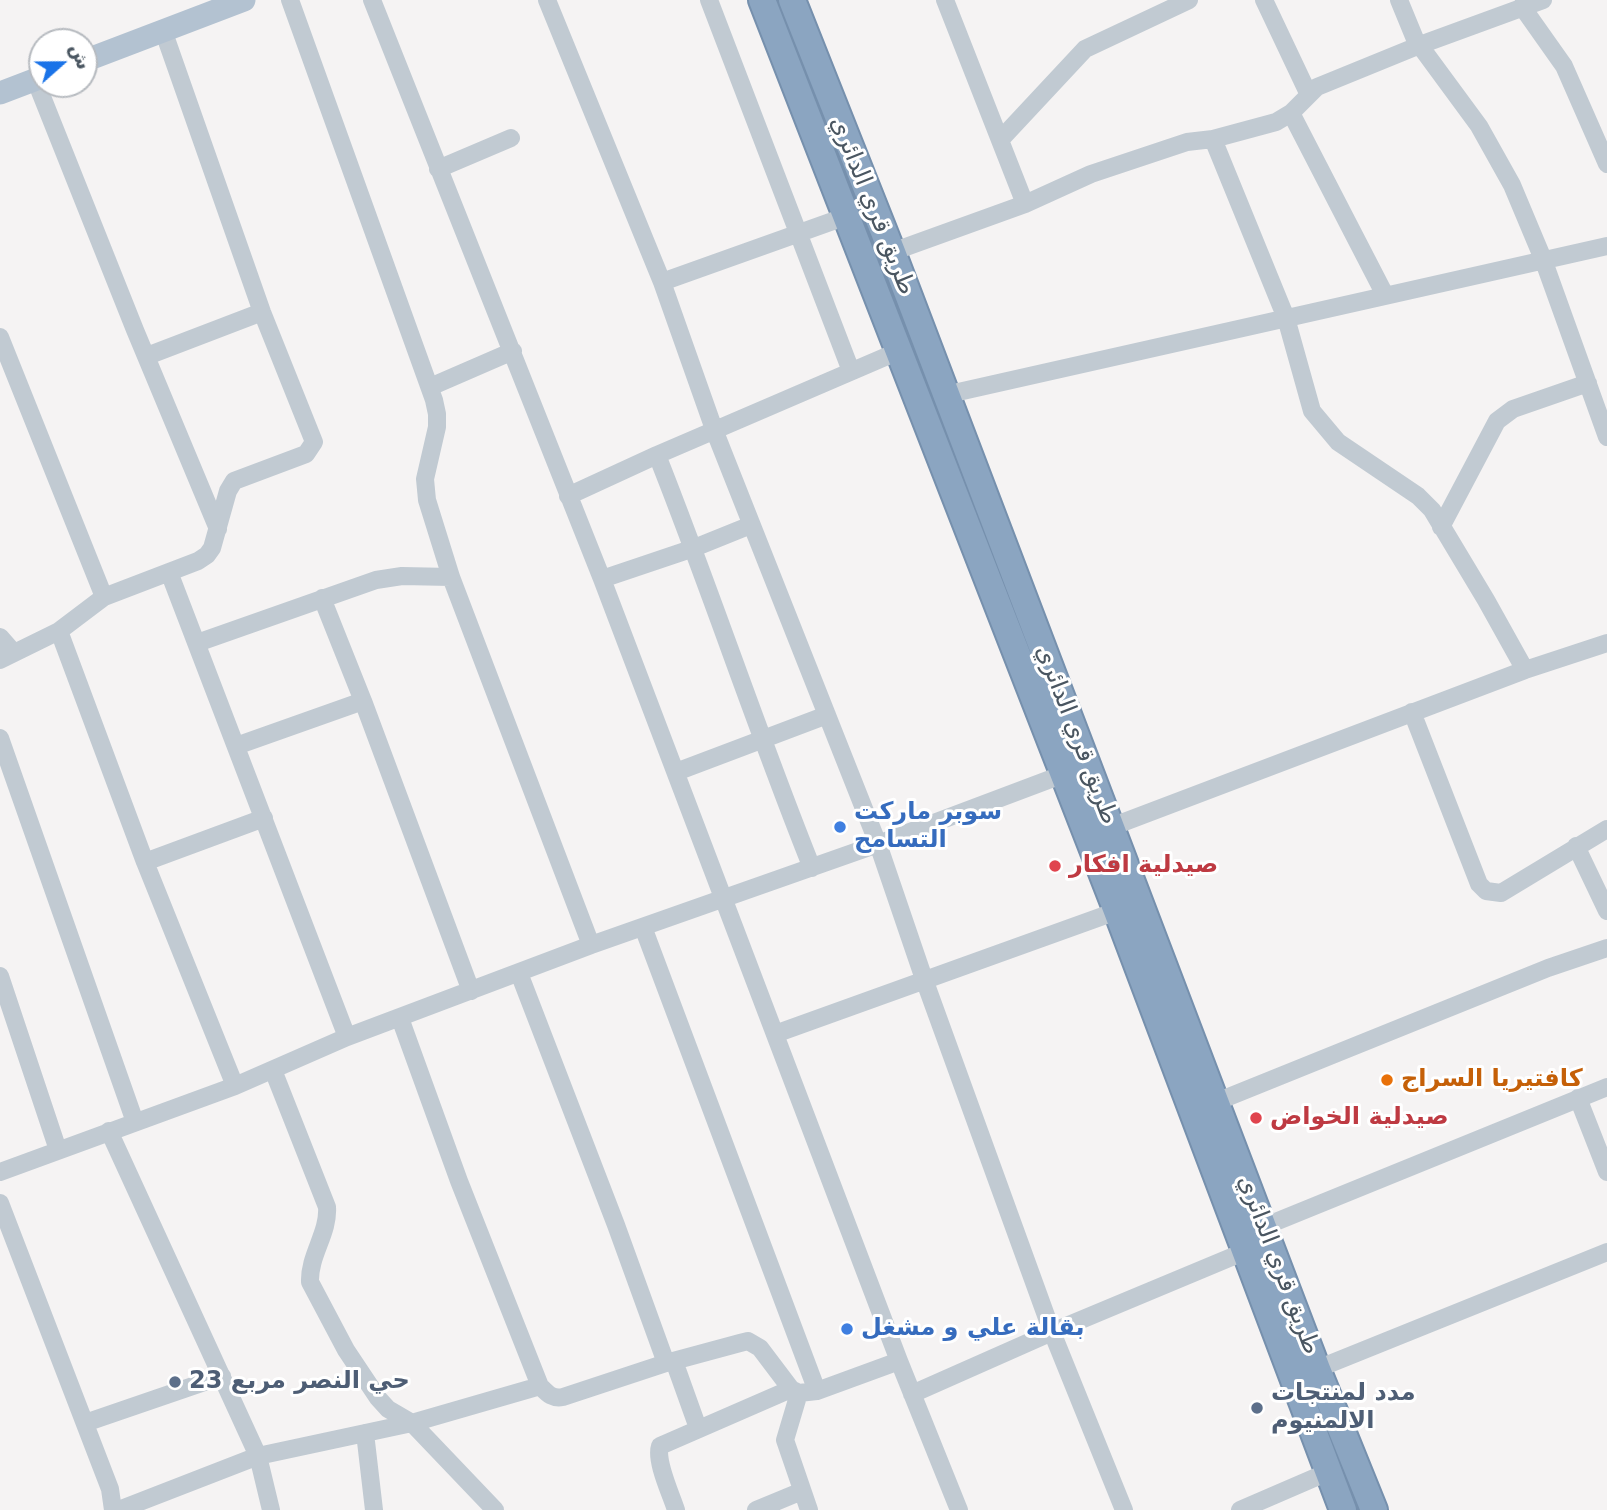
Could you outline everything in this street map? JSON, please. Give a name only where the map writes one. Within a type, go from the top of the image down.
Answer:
[{"type":"highway","name":"طريق قري الدائري","points":[[762,0],[899,351],[1075,770],[1111,827],[1317,1369],[1374,1510]]},
{"type":"highway","name":"طريق قري الدائري","points":[[792,0],[892,252],[945,395],[1075,770],[1117,911],[1342,1510]]},
{"type":"main road","points":[[98,56],[244,0]]},
{"type":"main road","points":[[0,93],[28,82]]},
{"type":"street","points":[[290,0],[438,414],[425,488],[451,577],[591,946]]},
{"type":"street","points":[[372,0],[602,579],[899,1361],[959,1510]]},
{"type":"street","points":[[547,0],[662,282],[715,432],[878,844],[1052,1332],[1124,1510]]},
{"type":"street","points":[[709,0],[851,372]]},
{"type":"street","points":[[945,0],[1025,204]]},
{"type":"street","points":[[1001,139],[1085,50],[1189,0]]},
{"type":"street","points":[[1264,0],[1308,93]]},
{"type":"street","points":[[1399,0],[1415,38],[1495,152],[1512,185],[1543,259],[1588,383],[1601,400],[1607,437]]},
{"type":"street","points":[[892,252],[1025,204],[1091,174],[1188,142],[1213,139],[1276,121],[1290,113],[1317,87],[1523,4],[1543,0]]},
{"type":"street","points":[[1523,4],[1564,66],[1607,164]]},
{"type":"street","points":[[0,637],[7,657],[59,631],[104,597],[198,561],[212,548],[228,491],[234,481],[306,454],[314,442],[261,312],[163,30]]},
{"type":"street","points":[[47,98],[147,356],[218,529]]},
{"type":"street","points":[[1290,113],[1385,295]]},
{"type":"street","points":[[438,169],[511,138]]},
{"type":"street","points":[[1213,139],[1286,318],[1312,411],[1338,442],[1418,496],[1432,510],[1525,670]]},
{"type":"street","points":[[662,282],[847,216]]},
{"type":"street","points":[[945,395],[1607,246]]},
{"type":"street","points":[[147,356],[261,312]]},
{"type":"street","points":[[0,337],[104,597]]},
{"type":"street","points":[[430,387],[513,351]]},
{"type":"street","points":[[568,496],[899,351]]},
{"type":"street","points":[[1441,527],[1497,421],[1513,409],[1588,383]]},
{"type":"street","points":[[657,455],[694,548],[811,868]]},
{"type":"street","points":[[602,579],[694,548],[751,525]]},
{"type":"street","points":[[170,572],[347,1037]]},
{"type":"street","points":[[197,643],[322,598],[391,577],[451,577]]},
{"type":"street","points":[[322,598],[471,991]]},
{"type":"street","points":[[59,631],[145,862],[235,1086]]},
{"type":"street","points":[[1111,827],[1525,670],[1607,643]]},
{"type":"street","points":[[236,746],[363,701]]},
{"type":"street","points":[[1412,712],[1479,884],[1486,891],[1501,892],[1607,829]]},
{"type":"street","points":[[676,772],[827,715]]},
{"type":"street","points":[[0,738],[135,1122]]},
{"type":"street","points":[[0,1172],[235,1086],[347,1037],[1075,770]]},
{"type":"street","points":[[145,862],[264,818]]},
{"type":"street","points":[[1576,846],[1607,911]]},
{"type":"street","points":[[775,1034],[1117,911]]},
{"type":"street","points":[[643,927],[817,1391]]},
{"type":"street","points":[[1216,1102],[1548,968],[1607,948]]},
{"type":"street","points":[[519,973],[698,1428]]},
{"type":"street","points":[[0,976],[58,1150]]},
{"type":"street","points":[[400,1018],[469,1206],[540,1386],[556,1398],[670,1362],[748,1342],[760,1348],[795,1391]]},
{"type":"street","points":[[273,1070],[327,1207],[328,1218],[309,1271],[310,1282],[346,1350],[378,1398],[388,1409],[412,1423],[495,1510]]},
{"type":"street","points":[[1263,1227],[1607,1087]]},
{"type":"street","points":[[1577,1098],[1607,1172]]},
{"type":"street","points":[[109,1131],[258,1456],[271,1510]]},
{"type":"street","points":[[0,1203],[110,1489],[113,1510]]},
{"type":"street","points":[[912,1394],[1246,1251]]},
{"type":"street","points":[[1317,1369],[1607,1252]]},
{"type":"street","points":[[676,1510],[658,1450],[665,1442],[795,1391],[817,1391],[899,1361]]},
{"type":"street","points":[[85,1423],[222,1376]]},
{"type":"street","points":[[119,1510],[258,1456],[412,1423],[540,1386]]},
{"type":"street","points":[[795,1391],[785,1440],[809,1510]]},
{"type":"street","points":[[365,1433],[374,1510]]},
{"type":"street","points":[[1240,1510],[1328,1472]]},
{"type":"street","points":[[756,1510],[802,1491]]},
{"type":"place","name":"سوبر ماركت التسامح","points":[[840,827]]},
{"type":"place","name":"صيدلية افكار","points":[[1055,866]]},
{"type":"place","name":"كافتيريا السراج","points":[[1387,1080]]},
{"type":"place","name":"صيدلية الخواض","points":[[1256,1118]]},
{"type":"place","name":"بقالة علي و مشغل","points":[[847,1329]]},
{"type":"place","name":"حي النصر مربع 23","points":[[175,1382]]},
{"type":"place","name":"مدد لمنتجات الالمنيوم","points":[[1257,1408]]}]
